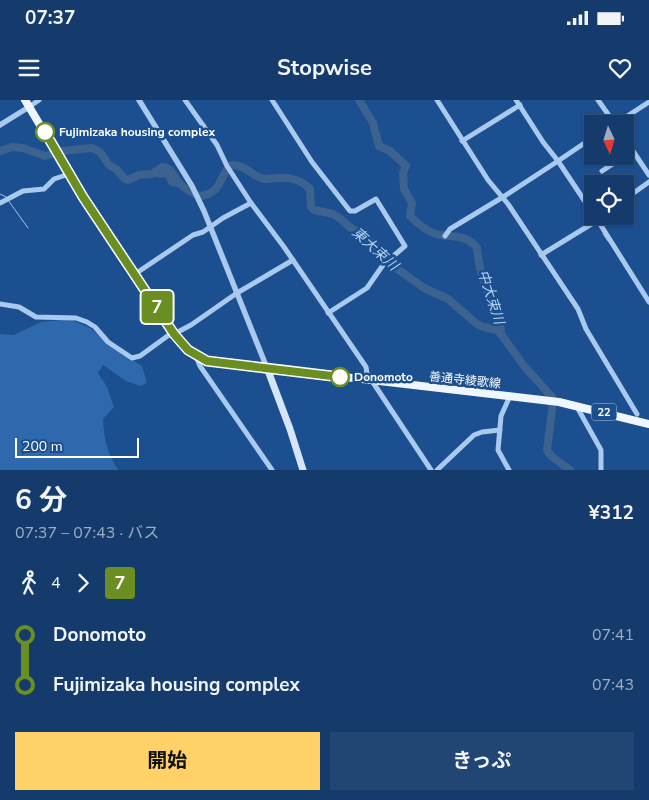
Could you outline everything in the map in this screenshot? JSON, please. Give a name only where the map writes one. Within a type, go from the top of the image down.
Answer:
[{"type":"main road","name":"善通寺綾歌線","points":[[27,103],[69,174],[174,333],[188,350],[207,361],[558,402],[649,424]]},
{"type":"main road","points":[[267,368],[290,429],[302,470]]},
{"type":"street","points":[[0,125],[27,103],[38,100]]},
{"type":"street","points":[[139,100],[199,200],[267,368]]},
{"type":"street","points":[[185,100],[217,145],[228,168],[251,203],[293,260],[366,367],[370,380],[430,470]]},
{"type":"street","points":[[272,100],[312,162],[350,211],[355,211],[376,199],[405,246],[389,259],[367,288],[328,313]]},
{"type":"street","points":[[437,100],[488,180],[503,197],[578,309],[586,329],[637,414]]},
{"type":"street","points":[[516,100],[584,201]]},
{"type":"street","points":[[598,100],[609,115]]},
{"type":"street","points":[[629,115],[649,102]]},
{"type":"street","points":[[462,141],[519,106]]},
{"type":"street","points":[[446,235],[450,228],[503,197],[584,143]]},
{"type":"street","points":[[634,152],[649,175]]},
{"type":"street","points":[[602,171],[609,165]]},
{"type":"street","points":[[0,203],[22,191],[44,189],[54,179],[69,174]]},
{"type":"street","points":[[634,193],[649,182]]},
{"type":"street","points":[[135,274],[193,235],[203,232],[223,218],[251,203]]},
{"type":"street","points":[[541,254],[587,225]]},
{"type":"street","points":[[601,225],[649,302]]},
{"type":"street","points":[[0,304],[18,307],[36,317],[76,318],[87,322],[95,326],[108,342],[126,352],[132,358],[140,356],[174,333],[196,322],[237,293],[293,260]]},
{"type":"street","points":[[195,354],[200,366],[272,470]]},
{"type":"street","points":[[509,470],[498,450],[502,416],[510,396]]},
{"type":"street","points":[[577,406],[601,450],[601,470]]},
{"type":"street","points":[[437,470],[474,434],[500,430]]},
{"type":"shaded area","points":[[70,319],[90,328],[111,346],[142,366],[147,383],[140,386],[126,381],[103,365],[98,373],[107,387],[114,407],[103,419],[107,446],[118,470],[0,470],[0,334],[14,335],[41,322]]},
{"type":"waterway","name":"中大束川","points":[[359,100],[373,123],[379,146],[390,151],[406,166],[403,173],[404,189],[412,203],[410,216],[432,233],[463,238],[477,248],[482,277],[498,314],[501,334]]},
{"type":"waterway","name":"東大束川","points":[[0,151],[12,147],[23,148],[45,156],[62,151],[92,148],[100,152],[109,165],[116,169],[125,179],[128,180],[139,175],[152,174],[162,167],[169,169],[182,186],[199,196],[213,191],[232,165],[242,167],[260,178],[286,178],[303,183],[310,189],[311,207],[314,210],[333,214],[341,219],[348,226],[367,238],[396,268],[424,288],[448,299],[477,324],[497,330],[501,334],[524,366],[552,397],[552,414],[547,450],[551,456],[570,470]]},
{"type":"waterway","points":[[155,173],[168,174],[172,182],[179,183]]},
{"type":"waterway","points":[[0,194],[6,197]]},
{"type":"waterway","points":[[8,200],[28,228]]},
{"type":"waterway","points":[[603,234],[608,241]]},
{"type":"bus line","name":"7","points":[[45,132],[83,197],[174,334],[188,350],[207,361],[340,377]]},
{"type":"place","name":"Fujimizaka housing complex","points":[[45,132]]},
{"type":"place","name":"Donomoto","points":[[340,377]]}]
